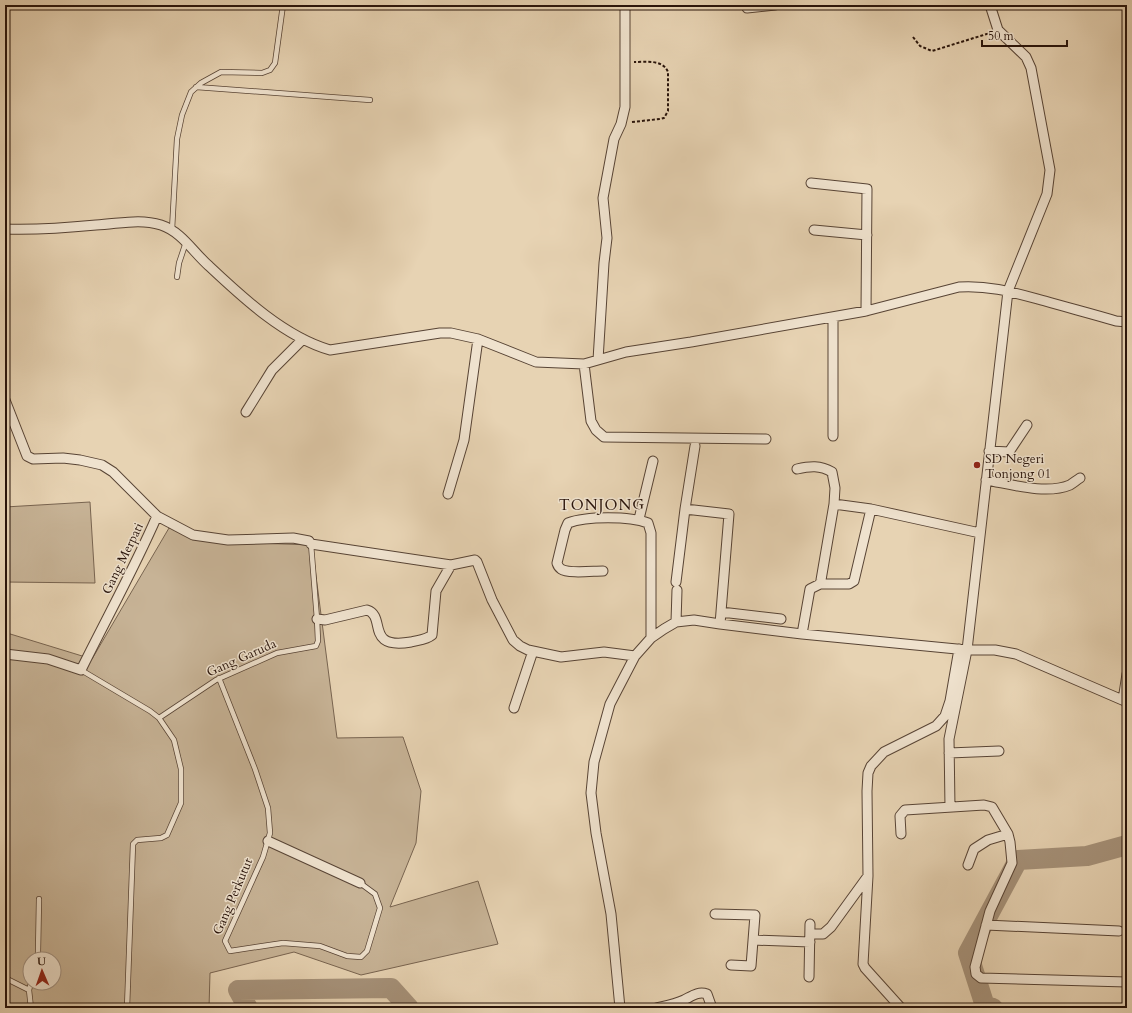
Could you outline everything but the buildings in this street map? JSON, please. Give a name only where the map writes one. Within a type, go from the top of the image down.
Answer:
[{"type":"street","points":[[598,360],[602,289],[607,238],[603,198],[614,139],[621,124],[625,107],[625,5]]},
{"type":"street","points":[[747,5],[747,8],[775,5]]},
{"type":"street","points":[[950,807],[949,740],[980,533],[1008,291],[1047,194],[1050,170],[1032,68],[1026,57],[998,30],[990,5]]},
{"type":"street","points":[[811,183],[867,188],[866,311]]},
{"type":"street","points":[[5,229],[46,229],[101,225],[134,220],[148,222],[172,230],[186,241],[208,265],[242,296],[274,321],[316,346],[330,350],[440,333],[451,333],[478,339],[536,362],[584,364],[626,352],[866,311],[958,287],[985,287],[1008,291],[1116,321],[1127,322]]},
{"type":"street","points":[[814,230],[867,235]]},
{"type":"street","points":[[833,317],[833,436]]},
{"type":"street","points":[[246,412],[272,370],[303,339]]},
{"type":"street","points":[[448,494],[464,440],[478,339]]},
{"type":"street","points":[[584,364],[591,421],[596,430],[604,436],[766,439]]},
{"type":"street","points":[[5,400],[27,456],[33,458],[63,458],[80,460],[102,465],[113,472],[157,516]]},
{"type":"street","points":[[989,451],[1009,452],[1027,425]]},
{"type":"street","points":[[676,622],[677,586],[685,509],[695,446]]},
{"type":"street","points":[[639,519],[652,461]]},
{"type":"street","points":[[797,469],[812,466],[822,467],[832,472],[835,488],[834,504],[820,584]]},
{"type":"street","points":[[986,480],[1036,489],[1054,489],[1069,485],[1080,478]]},
{"type":"street","points":[[834,504],[871,510],[980,533]]},
{"type":"street","points":[[685,509],[729,514],[720,624]]},
{"type":"street","points":[[802,634],[810,589],[820,584],[849,584],[854,581],[871,510]]},
{"type":"street","name":"Gang Merpati","points":[[81,670],[104,622],[142,551],[157,516],[199,537],[228,540],[293,538],[309,541],[311,544],[451,565]]},
{"type":"street","points":[[603,571],[571,571],[563,570],[559,567],[557,563],[568,523],[577,520],[598,518],[639,519],[648,523],[651,533],[651,638]]},
{"type":"street","points":[[317,619],[325,620],[367,610],[376,615],[378,632],[381,638],[388,643],[423,640],[432,635],[436,591],[451,565],[475,560],[492,600],[513,640],[520,646],[533,651],[561,657],[604,652],[635,656]]},
{"type":"street","points":[[721,612],[781,619]]},
{"type":"street","points":[[620,1008],[612,914],[596,833],[591,793],[594,762],[610,704],[635,656],[651,638],[664,629],[676,622],[694,620],[802,634],[963,649],[995,650],[1016,654],[1125,701],[1127,674]]},
{"type":"street","points":[[901,1008],[863,964],[868,876],[868,773],[871,766],[884,752],[936,726],[945,716],[963,649]]},
{"type":"street","points":[[514,708],[533,651]]},
{"type":"street","points":[[5,654],[48,659],[81,670]]},
{"type":"street","points":[[949,753],[999,751]]},
{"type":"street","points":[[901,834],[900,816],[905,810],[984,805],[992,807],[1009,838],[1012,863],[990,911],[975,967],[976,974],[981,978],[1127,982]]},
{"type":"street","points":[[968,864],[974,849],[988,840],[1009,838]]},
{"type":"street","name":"Gang Perkutut","points":[[268,841],[360,883]]},
{"type":"street","points":[[753,940],[810,938],[823,934],[831,927],[868,876]]},
{"type":"street","points":[[715,914],[755,915],[751,966],[731,965]]},
{"type":"street","points":[[810,924],[810,977]]},
{"type":"street","points":[[986,926],[1119,931]]},
{"type":"street","points":[[656,1008],[684,1001],[691,996],[702,992],[707,994],[712,1008]]},
{"type":"lane","points":[[172,230],[177,139],[182,115],[191,92],[212,76],[221,72],[262,73],[270,70],[275,63],[283,5]]},
{"type":"lane","points":[[196,87],[370,100]]},
{"type":"lane","points":[[178,277],[179,263],[186,241]]},
{"type":"lane","name":"Gang Garuda","points":[[159,718],[219,678],[277,653],[316,646],[318,641],[317,619],[311,544]]},
{"type":"lane","points":[[81,670],[150,711],[159,718],[174,740],[182,769],[181,803],[167,835],[161,838],[138,840],[133,844],[127,1008]]},
{"type":"lane","name":"Gang Perkutut","points":[[219,678],[255,769],[268,808],[270,833],[263,857],[225,941],[230,951],[283,943],[320,946],[347,956],[361,957],[367,951],[380,908],[375,894],[360,883]]},
{"type":"lane","points":[[38,951],[39,899]]},
{"type":"lane","points":[[5,978],[22,986]]},
{"type":"lane","points":[[29,991],[31,1008]]},
{"type":"path","points":[[913,37],[920,46],[932,51],[998,30]]},
{"type":"path","points":[[621,124],[664,118],[668,111],[667,69],[661,64],[653,62],[625,62]]},
{"type":"shaded area","points":[[90,502],[95,583],[5,582],[5,507]]},
{"type":"shaded area","points":[[169,528],[255,543],[312,545],[337,738],[403,737],[421,791],[416,843],[390,907],[478,881],[498,944],[361,975],[294,952],[210,973],[209,1008],[5,1008],[5,629],[7,633],[92,659]]},
{"type":"waterway","points":[[993,1008],[985,1006],[968,953],[1018,860],[1087,856],[1127,845]]},
{"type":"waterway","points":[[248,1008],[238,990],[391,988],[409,1008]]},
{"type":"place","name":"SD Negeri Tonjong 01","points":[[977,465]]},
{"type":"district","name":"TONJONG","points":[[602,505]]}]
